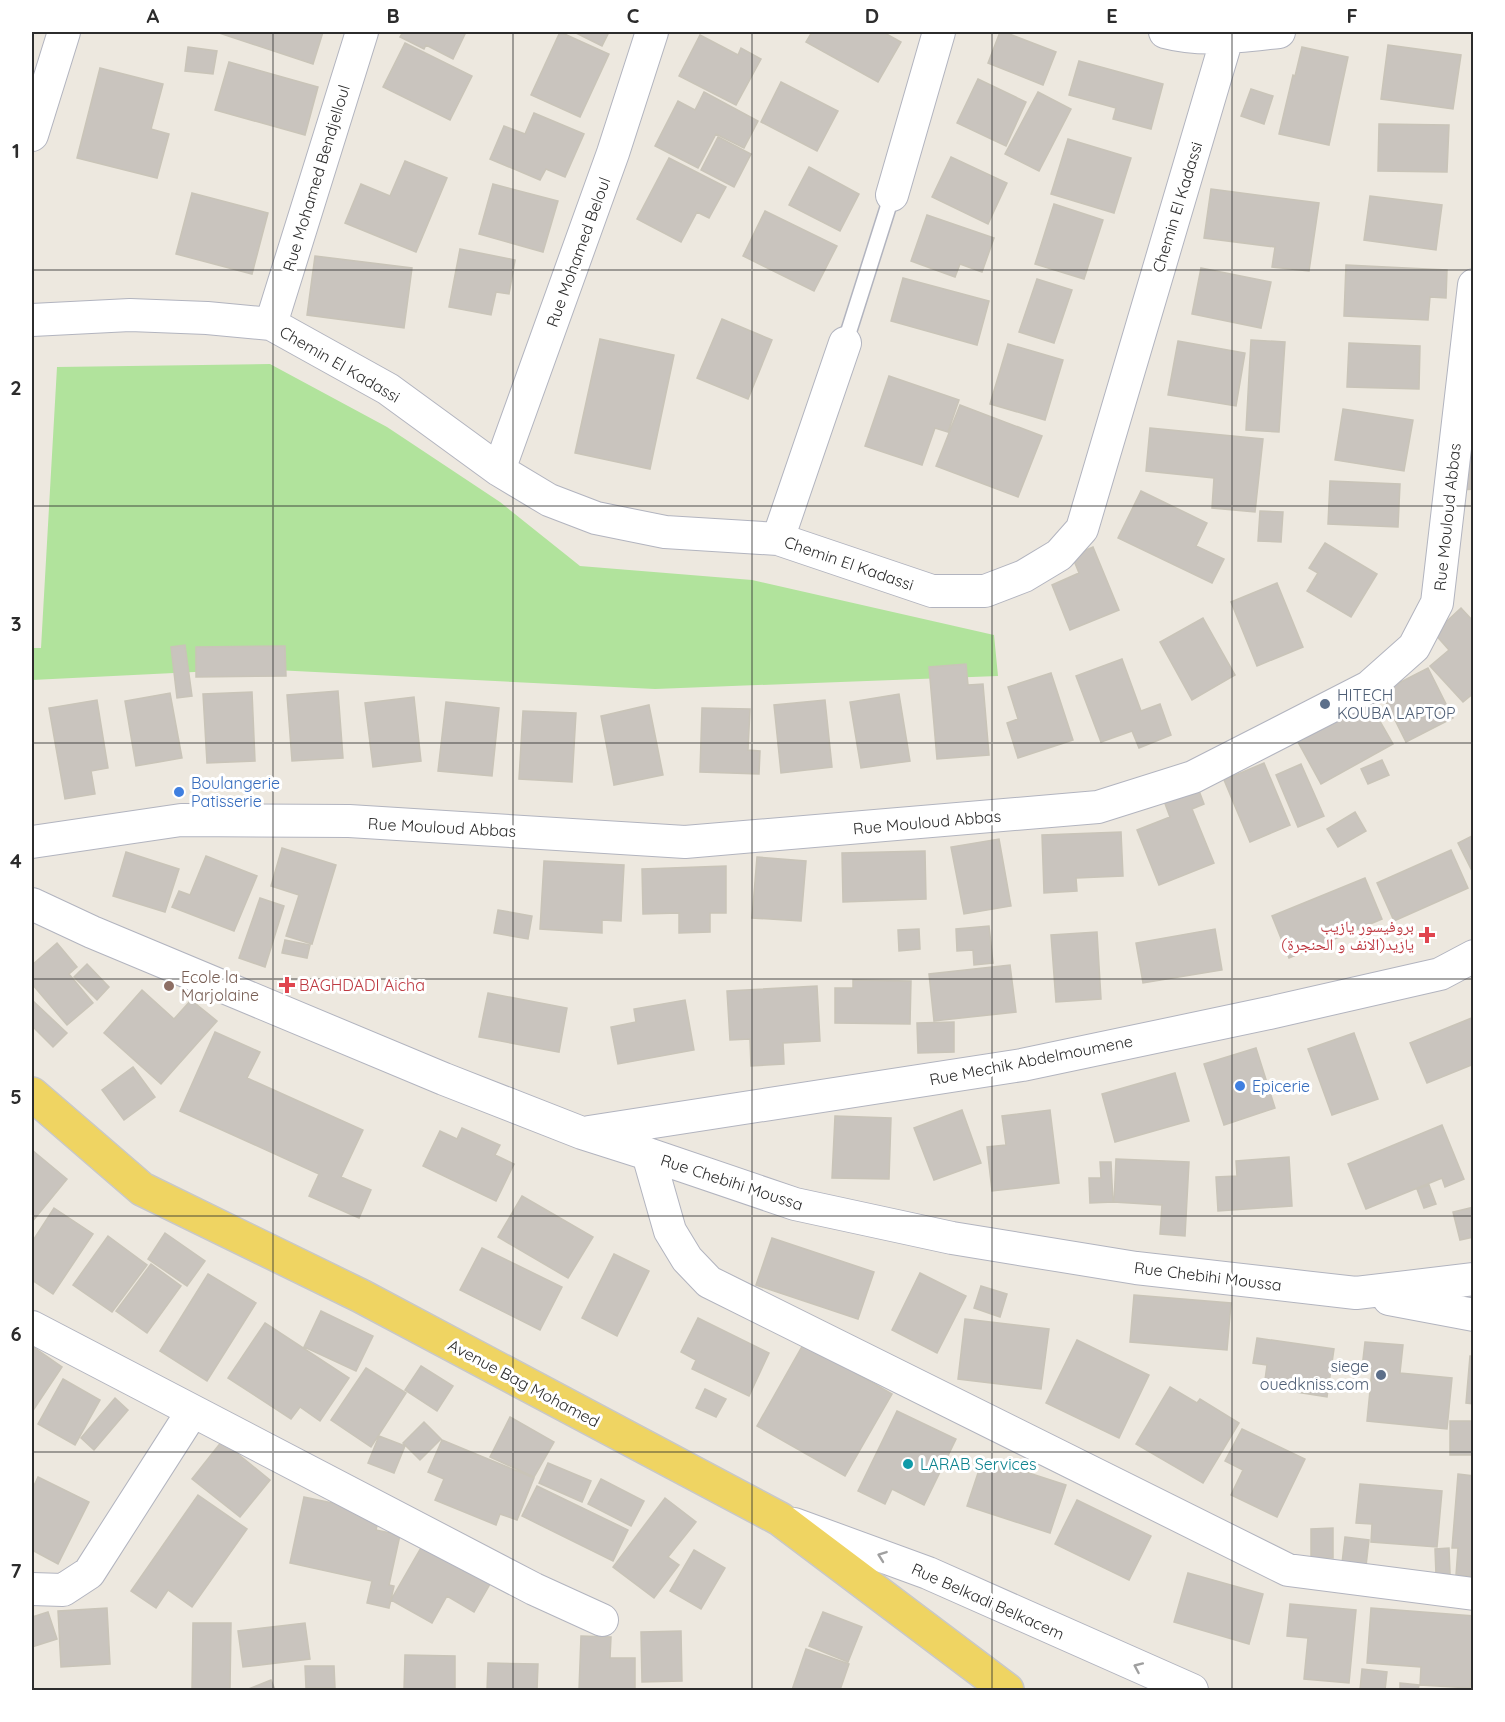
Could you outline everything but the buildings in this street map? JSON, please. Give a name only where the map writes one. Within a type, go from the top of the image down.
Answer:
[{"type":"main road","name":"Avenue Bag Mohamed","points":[[32,1094],[142,1189],[361,1296],[780,1519],[1007,1690]]},
{"type":"street","points":[[32,135],[64,32]]},
{"type":"street","name":"Rue Mohamed Bendjelloul","points":[[271,324],[362,32]]},
{"type":"street","name":"Rue Mohamed Beloul","points":[[499,470],[613,153],[652,32]]},
{"type":"street","points":[[892,195],[939,32]]},
{"type":"street","points":[[1165,32],[1227,38],[1279,32]]},
{"type":"street","name":"Chemin El Kadassi","points":[[32,320],[130,315],[207,318],[271,324],[388,389],[499,470],[549,500],[596,518],[665,532],[778,538],[932,591],[985,591],[1024,576],[1059,555],[1082,529],[1227,38]]},
{"type":"street","name":"Rue Mouloud Abbas","points":[[32,842],[181,820],[214,820],[349,821],[685,842],[1098,807],[1193,777],[1369,687],[1414,648],[1437,603],[1473,285]]},
{"type":"street","points":[[778,538],[845,343]]},
{"type":"street","name":"Rue Chebihi Moussa","points":[[32,904],[147,955],[444,1079],[582,1133],[795,1204],[952,1238],[1136,1268],[1356,1293],[1473,1279]]},
{"type":"street","name":"Rue Mechik Abdelmoumene","points":[[582,1133],[1022,1065],[1440,974],[1473,956]]},
{"type":"street","points":[[1440,974],[1473,985]]},
{"type":"street","points":[[648,1154],[670,1231],[687,1259],[708,1282],[1288,1570],[1473,1594]]},
{"type":"street","points":[[1356,1293],[1473,1315]]},
{"type":"street","points":[[32,1327],[523,1584],[602,1620]]},
{"type":"street","points":[[32,1589],[63,1590],[89,1573],[192,1412]]},
{"type":"street","name":"Rue Belkadi Belkacem","points":[[780,1519],[928,1573],[1192,1690]]},
{"type":"lane","points":[[845,343],[892,195]]},
{"type":"green space","points":[[270,364],[387,427],[500,502],[580,566],[752,580],[994,635],[998,676],[655,689],[255,669],[32,680],[32,648],[41,648],[57,367]]},
{"type":"place","name":"HITECH KOUBA LAPTOP","points":[[1325,704]]},
{"type":"place","name":"Boulangerie Patisserie","points":[[179,792]]},
{"type":"place","name":"بروفيسور يازيب يازيد(الانف و الحنجرة)","points":[[1427,935]]},
{"type":"place","name":"BAGHDADI Aicha","points":[[287,985]]},
{"type":"place","name":"Ecole la Marjolaine","points":[[169,986]]},
{"type":"place","name":"Epicerie","points":[[1240,1086]]},
{"type":"place","name":"siege ouedkniss.com","points":[[1381,1375]]},
{"type":"place","name":"LARAB Services","points":[[908,1464]]}]
